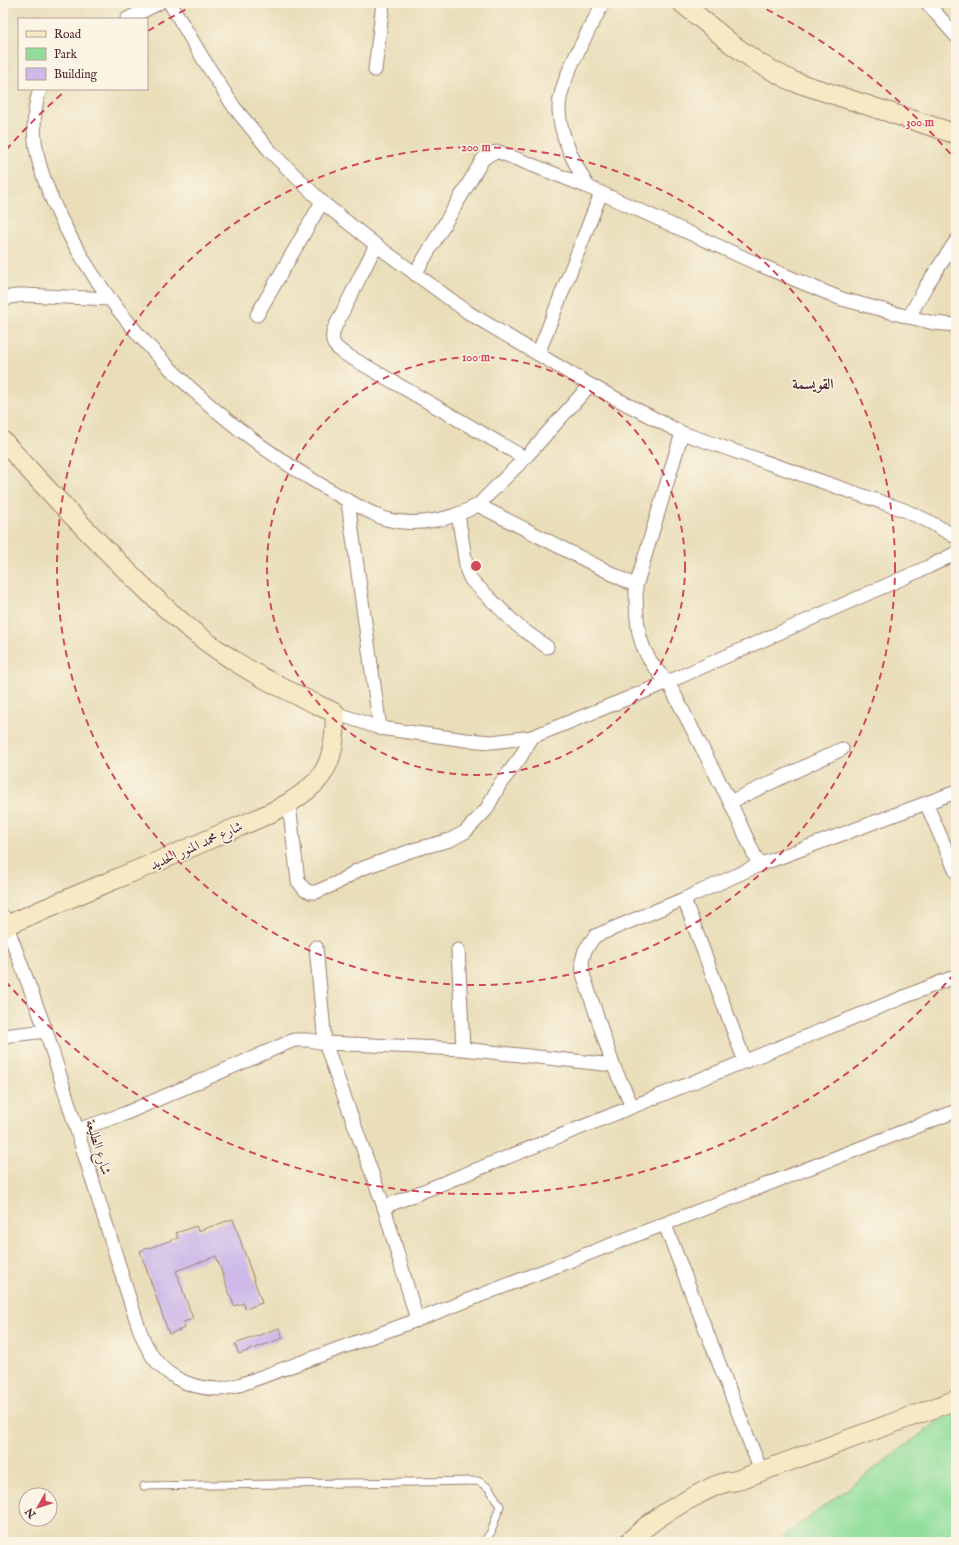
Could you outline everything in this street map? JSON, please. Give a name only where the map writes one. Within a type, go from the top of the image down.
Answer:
[{"type":"street","points":[[129,18],[159,3]]},
{"type":"street","points":[[170,3],[234,107],[270,151],[322,202],[376,245],[469,312],[590,385],[682,433],[904,510],[928,520],[956,537]]},
{"type":"street","points":[[375,70],[383,3]]},
{"type":"street","points":[[588,187],[573,160],[564,136],[559,110],[561,93],[578,50],[603,3]]},
{"type":"street","points":[[682,3],[733,45],[760,64],[792,81],[956,134]]},
{"type":"street","points":[[927,3],[956,36]]},
{"type":"street","points":[[40,90],[36,102],[33,133],[37,158],[47,190],[74,245],[110,299],[162,361],[214,409],[246,435],[304,475],[348,502],[384,519],[411,523],[428,522],[458,514],[478,505],[525,458],[590,385]]},
{"type":"street","points":[[415,274],[484,159],[492,153],[499,152],[588,187],[760,265],[842,299],[934,323],[956,325]]},
{"type":"street","points":[[538,354],[600,193]]},
{"type":"street","points":[[257,315],[322,202]]},
{"type":"street","points":[[909,317],[926,286],[956,241]]},
{"type":"street","points":[[376,245],[334,328],[332,336],[333,343],[345,354],[525,458]]},
{"type":"street","points":[[3,301],[10,297],[23,295],[110,299]]},
{"type":"street","points":[[682,433],[636,586],[636,611],[640,639],[646,657],[656,671],[668,682],[730,802],[759,865]]},
{"type":"street","points":[[3,441],[148,593],[206,642],[233,660],[272,683],[335,713],[380,728],[479,741],[492,742],[532,736],[668,682],[956,554]]},
{"type":"street","points":[[348,502],[380,728]]},
{"type":"street","points":[[478,505],[636,586]]},
{"type":"street","points":[[458,514],[467,571],[471,580],[518,626],[547,647]]},
{"type":"street","name":"شارع محمد المنور الحديد","points":[[4,923],[155,863],[289,804],[316,781],[331,756],[336,734],[335,713]]},
{"type":"street","points":[[289,804],[298,881],[305,890],[316,892],[337,883],[358,870],[413,850],[450,840],[465,832],[486,810],[500,784],[520,758],[532,736]]},
{"type":"street","points":[[730,802],[842,749]]},
{"type":"street","points":[[632,1106],[614,1065],[583,974],[582,961],[585,950],[595,936],[684,899],[759,865],[956,792]]},
{"type":"street","points":[[926,803],[956,872]]},
{"type":"street","points":[[684,899],[745,1062]]},
{"type":"street","name":"شارع الطليعة","points":[[4,923],[46,1031],[131,1304],[147,1348],[161,1367],[177,1379],[200,1386],[219,1389],[242,1384],[417,1320],[956,1112]]},
{"type":"street","points":[[316,947],[325,1043],[384,1207],[417,1320]]},
{"type":"street","points":[[458,950],[463,1049]]},
{"type":"street","points":[[384,1207],[956,976]]},
{"type":"street","points":[[3,1036],[46,1031]]},
{"type":"street","points":[[77,1130],[124,1114],[294,1040],[309,1040],[325,1043],[463,1049],[614,1065]]},
{"type":"street","points":[[665,1225],[759,1466]]},
{"type":"street","points":[[759,1466],[878,1415],[956,1387]]},
{"type":"street","points":[[629,1542],[669,1509],[724,1482],[731,1474],[956,1400]]},
{"type":"lane","points":[[144,1486],[478,1481],[489,1488],[500,1506],[491,1532],[484,1542]]},
{"type":"green space","points":[[952,1411],[956,1411],[956,1542],[776,1542]]},
{"type":"building","points":[[233,1219],[262,1303],[245,1309],[244,1303],[234,1306],[216,1256],[176,1271],[193,1319],[183,1322],[185,1328],[169,1334],[140,1251],[178,1238],[176,1233],[196,1226],[198,1231]]},
{"type":"building","points":[[279,1328],[283,1338],[239,1354],[235,1344]]},
{"type":"district","name":"القويسمة","points":[[813,384]]}]
